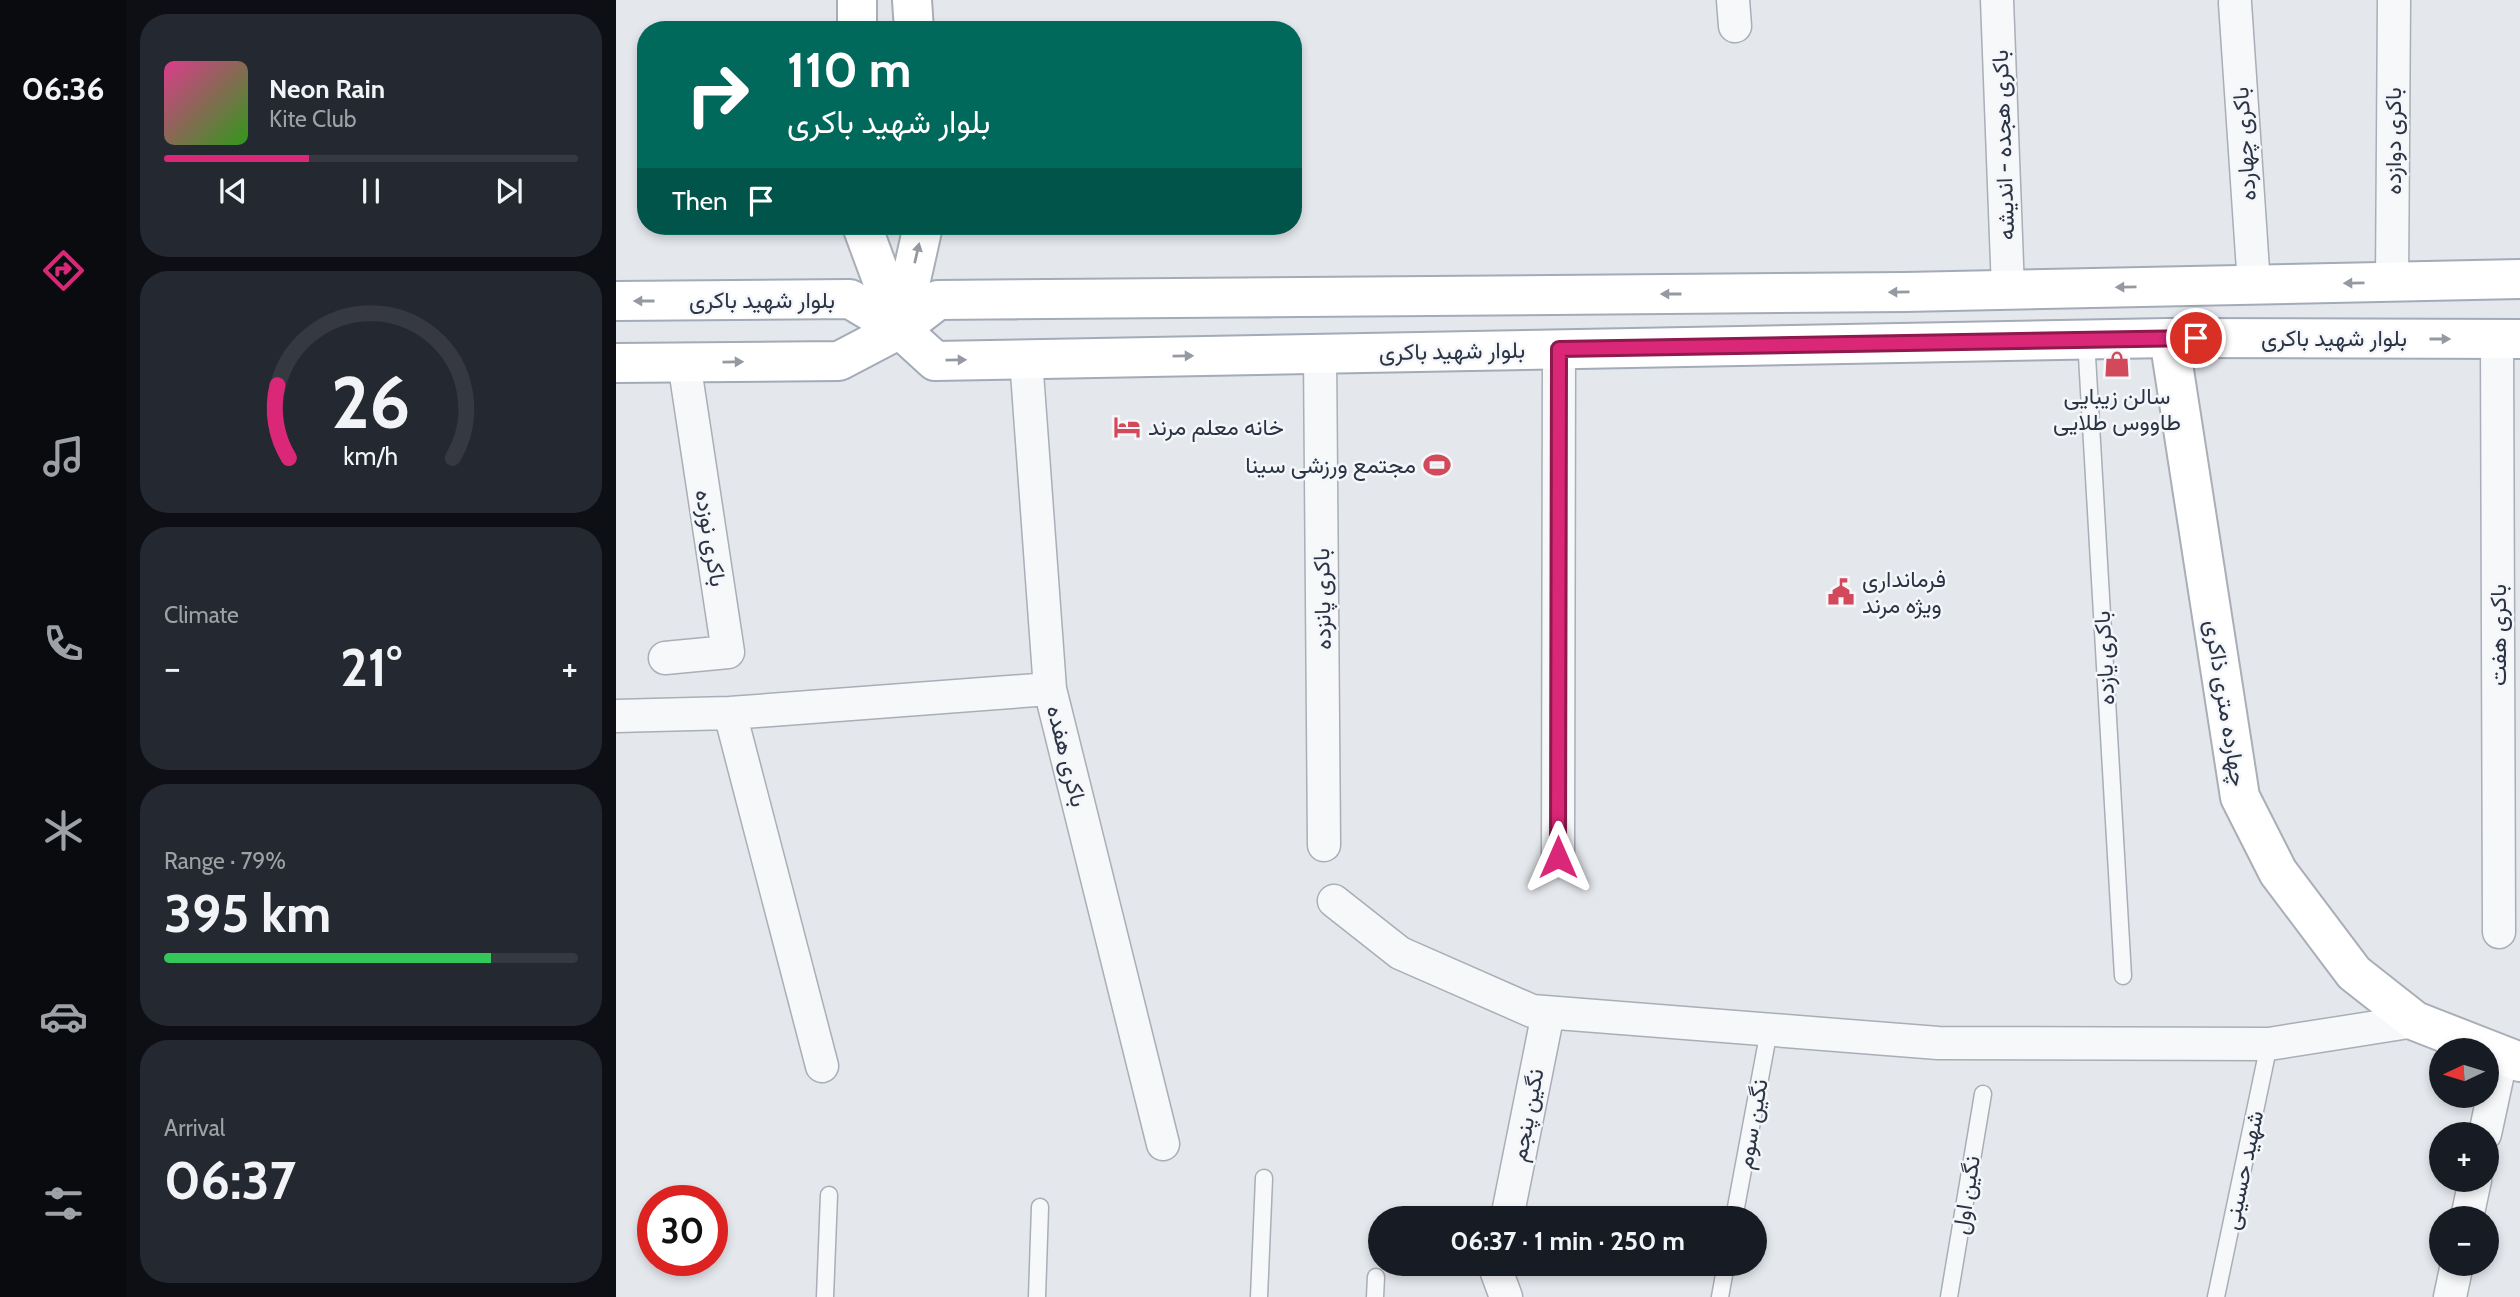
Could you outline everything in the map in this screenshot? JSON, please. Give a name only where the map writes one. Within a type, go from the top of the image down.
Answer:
[{"type":"main road","points":[[857,0],[857,21]]},
{"type":"main road","points":[[912,0],[913,21]]},
{"type":"main road","points":[[865,235],[900,329]]},
{"type":"main road","points":[[900,329],[921,235]]},
{"type":"main road","points":[[616,363],[839,361],[900,329],[937,300],[1905,292],[2520,279]]},
{"type":"main road","name":"بلوار شهید باکری","points":[[616,301],[850,299],[900,329],[935,361],[2085,339],[2508,339]]},
{"type":"main road","name":"چهارده متری ذاکری","points":[[2169,338],[2241,797],[2278,872],[2354,973],[2415,1021],[2511,1059]]},
{"type":"street","name":"باکری هجده - اندیشه","points":[[1997,0],[2008,290]]},
{"type":"street","name":"باکری دوازده","points":[[2392,282],[2394,0]]},
{"type":"street","name":"باکری چهارده","points":[[2235,3],[2254,285]]},
{"type":"street","name":"باکری هفت","points":[[2500,932],[2508,339]]},
{"type":"street","points":[[1558,857],[1559,349]]},
{"type":"street","name":"باکری پانزده","points":[[1320,354],[1324,845]]},
{"type":"street","name":"باکری هفده","points":[[1026,359],[1050,689],[1163,1144]]},
{"type":"street","name":"باکری نوزده","points":[[665,658],[728,652],[684,362]]},
{"type":"street","points":[[616,716],[730,713],[1050,689]]},
{"type":"street","points":[[730,713],[822,1066]]},
{"type":"street","points":[[1334,901],[1400,954],[1532,1011],[1548,1013],[1938,1043],[2269,1044],[2415,1021]]},
{"type":"street","name":"نگین پنجم","points":[[1509,1206],[1548,1013]]},
{"type":"street","points":[[2489,1122],[2511,1059]]},
{"type":"street","points":[[1498,1276],[1506,1297]]},
{"type":"street","points":[[2450,1297],[2454,1276]]},
{"type":"lane","name":"باکری یازده","points":[[2085,339],[2123,976]]},
{"type":"lane","name":"نگین سوم","points":[[1736,1206],[1769,1030]]},
{"type":"lane","name":"شهید حسینی","points":[[2216,1297],[2269,1044]]},
{"type":"lane","name":"نگین اول","points":[[1949,1297],[1983,1094]]},
{"type":"lane","points":[[1259,1297],[1264,1178]]},
{"type":"lane","points":[[825,1297],[829,1195]]},
{"type":"lane","points":[[1037,1297],[1040,1207]]},
{"type":"lane","points":[[1375,1297],[1376,1276]]},
{"type":"lane","points":[[1720,1297],[1724,1276]]},
{"type":"place","name":"سالن زیبایی طاووس طلایی","points":[[2117,364]]},
{"type":"place","name":"خانه معلم مرند","points":[[1127,427]]},
{"type":"place","name":"مجتمع ورزشی سینا","points":[[1437,465]]},
{"type":"place","name":"فرمانداری ویژه مرند","points":[[1841,592]]},
{"type":"route","points":[[1558,857],[1559,349],[2196,338]]}]
